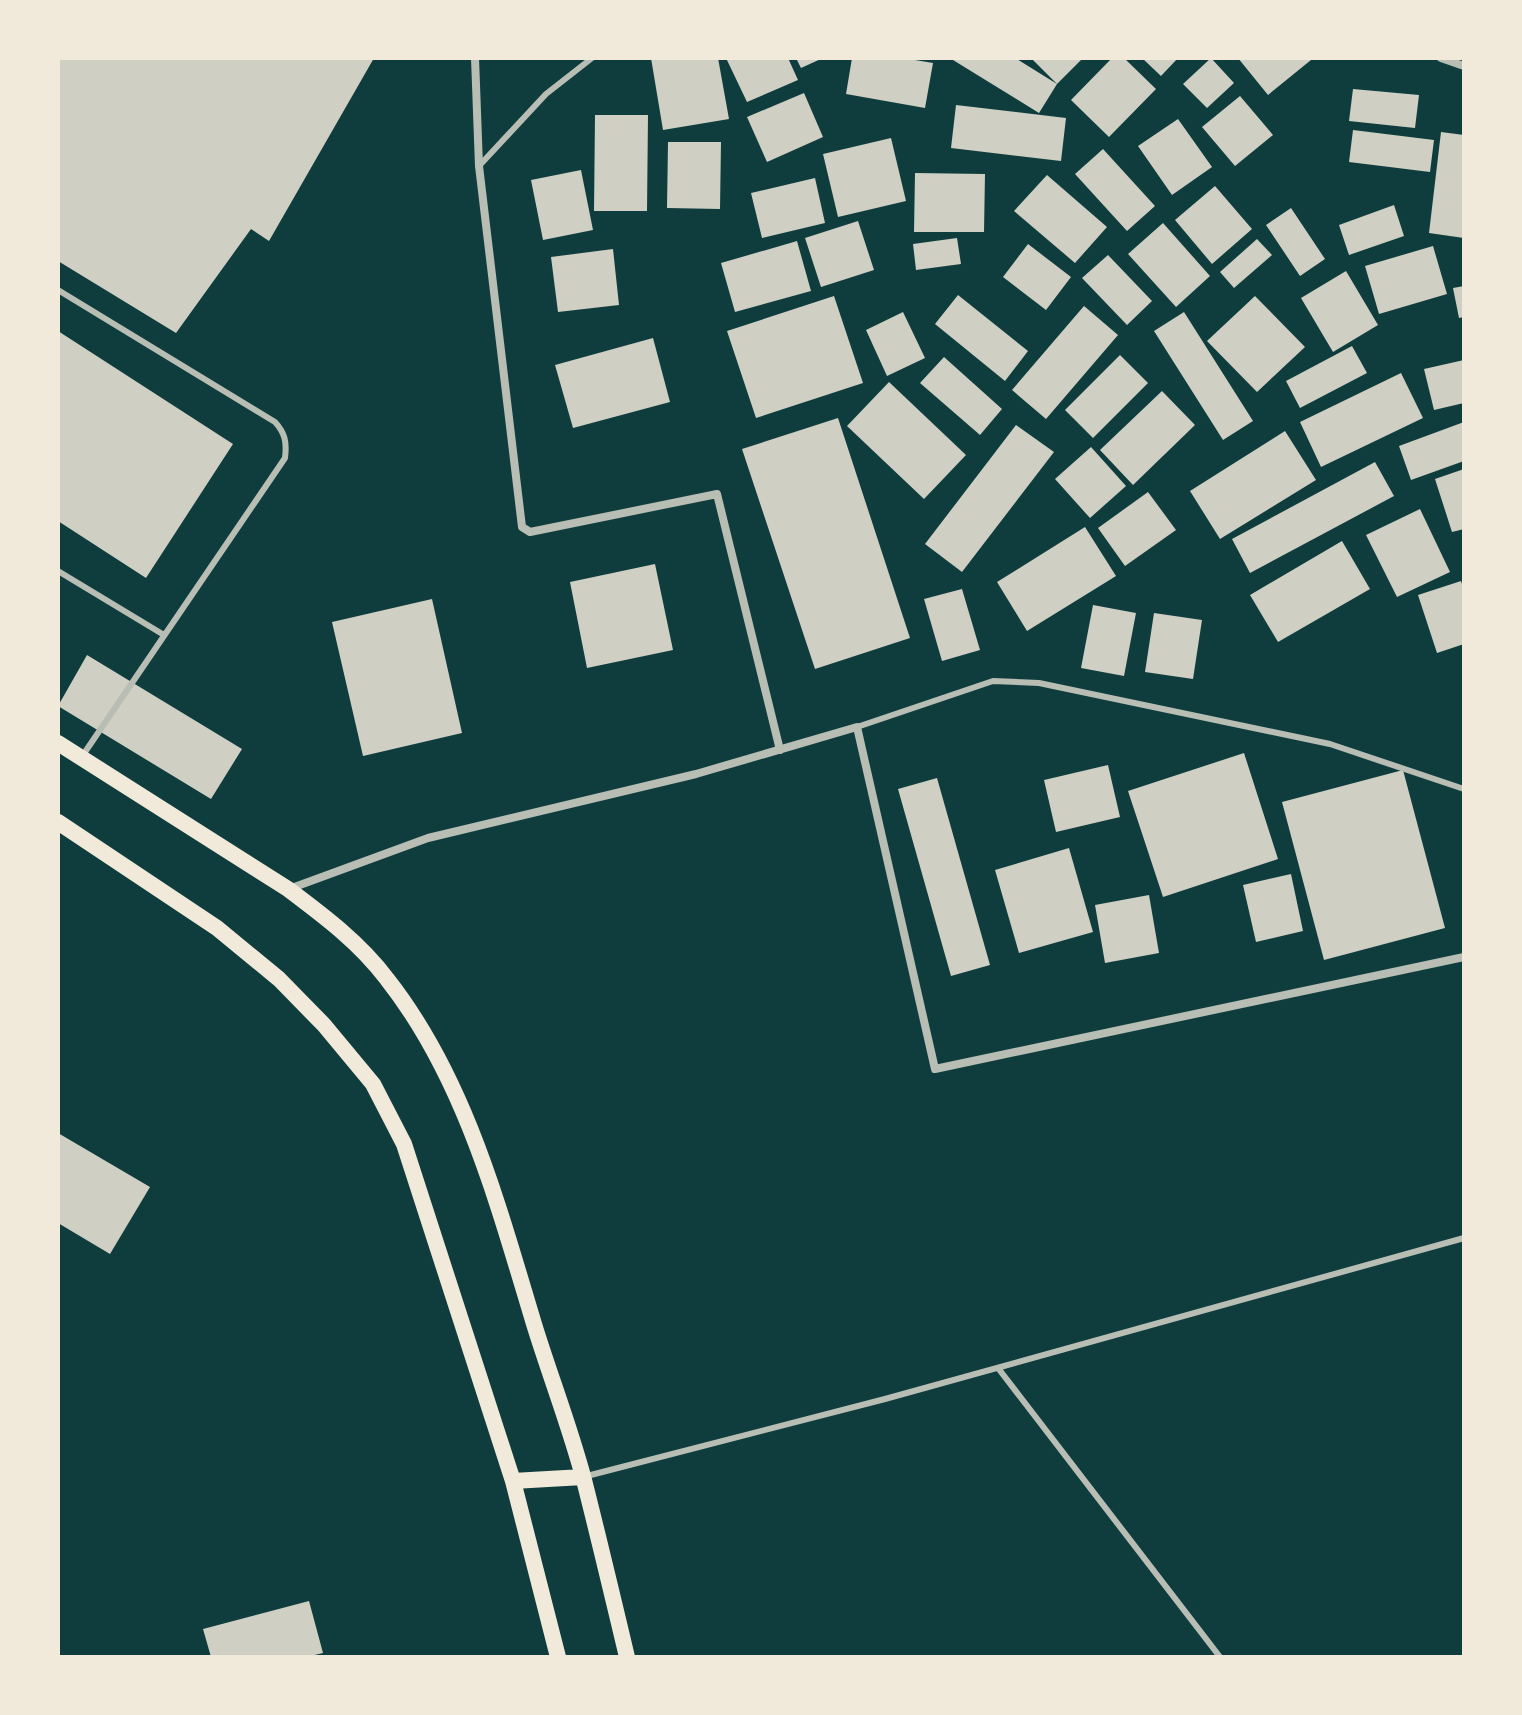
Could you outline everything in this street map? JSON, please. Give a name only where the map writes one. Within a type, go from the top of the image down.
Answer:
[{"type":"main road","points":[[58,743],[288,889],[357,945],[387,978],[437,1058],[466,1119],[490,1184],[583,1477],[627,1657]]},
{"type":"main road","points":[[58,822],[217,928],[279,979],[324,1025],[373,1084],[404,1144],[513,1481],[558,1657]]},
{"type":"main road","points":[[513,1481],[583,1477]]},
{"type":"street","points":[[475,58],[479,166],[522,527],[530,532],[717,494],[780,750]]},
{"type":"street","points":[[1441,58],[1464,66]]},
{"type":"street","points":[[288,889],[428,838],[696,774],[857,727],[935,1069],[1464,957]]},
{"type":"lane","points":[[479,166],[546,94],[592,58]]},
{"type":"lane","points":[[58,290],[275,422],[286,438],[285,458],[81,757]]},
{"type":"lane","points":[[58,571],[164,635]]},
{"type":"lane","points":[[857,727],[993,681],[1013,680],[1330,744],[1464,789]]},
{"type":"lane","points":[[583,1477],[755,1435],[1464,1238]]},
{"type":"lane","points":[[998,1368],[1220,1657]]},
{"type":"building","points":[[58,58],[374,58],[269,241],[251,229],[176,333],[58,261]]},
{"type":"building","points":[[651,58],[718,58],[729,119],[663,130]]},
{"type":"building","points":[[726,58],[788,58],[798,80],[747,102]]},
{"type":"building","points":[[796,58],[823,58],[801,68]]},
{"type":"building","points":[[852,58],[903,58],[933,63],[925,108],[846,94]]},
{"type":"building","points":[[954,58],[1015,58],[1057,84],[1039,113]]},
{"type":"building","points":[[1031,58],[1083,58],[1057,84]]},
{"type":"building","points":[[1112,58],[1124,58],[1156,89],[1109,137],[1071,100]]},
{"type":"building","points":[[1142,58],[1178,58],[1161,76]]},
{"type":"building","points":[[1211,58],[1234,83],[1207,108],[1183,84]]},
{"type":"building","points":[[1238,58],[1310,58],[1311,60],[1268,95]]},
{"type":"building","points":[[1353,89],[1419,95],[1415,128],[1349,121]]},
{"type":"building","points":[[804,93],[823,137],[767,162],[747,117]]},
{"type":"building","points":[[1240,96],[1273,135],[1235,166],[1202,127]]},
{"type":"building","points":[[956,105],[1066,118],[1061,161],[951,148]]},
{"type":"building","points":[[595,115],[648,115],[647,211],[594,211]]},
{"type":"building","points":[[1178,119],[1212,167],[1172,195],[1138,146]]},
{"type":"building","points":[[1353,130],[1434,140],[1430,172],[1349,162]]},
{"type":"building","points":[[1441,132],[1464,135],[1464,238],[1429,233]]},
{"type":"building","points":[[891,138],[906,201],[838,217],[823,154]]},
{"type":"building","points":[[668,142],[721,142],[720,209],[667,208]]},
{"type":"building","points":[[1103,149],[1155,206],[1127,231],[1075,174]]},
{"type":"building","points":[[581,170],[593,230],[543,240],[531,180]]},
{"type":"building","points":[[915,173],[985,174],[984,232],[914,232]]},
{"type":"building","points":[[1047,175],[1107,227],[1075,263],[1014,211]]},
{"type":"building","points":[[815,178],[825,223],[762,238],[751,193]]},
{"type":"building","points":[[1215,186],[1252,229],[1212,264],[1175,220]]},
{"type":"building","points":[[1394,205],[1404,236],[1349,255],[1339,225]]},
{"type":"building","points":[[1291,208],[1325,259],[1300,276],[1266,225]]},
{"type":"building","points":[[858,221],[874,270],[821,287],[805,238]]},
{"type":"building","points":[[1163,223],[1210,276],[1176,307],[1128,254]]},
{"type":"building","points":[[957,238],[961,264],[916,270],[913,244]]},
{"type":"building","points":[[1257,239],[1272,255],[1234,288],[1220,272]]},
{"type":"building","points":[[797,241],[811,291],[735,312],[721,263]]},
{"type":"building","points":[[1028,244],[1071,277],[1046,310],[1003,277]]},
{"type":"building","points":[[1433,246],[1447,294],[1379,314],[1365,266]]},
{"type":"building","points":[[613,249],[619,305],[558,312],[551,257]]},
{"type":"building","points":[[1108,255],[1152,301],[1127,325],[1082,278]]},
{"type":"building","points":[[1346,271],[1378,325],[1333,352],[1301,298]]},
{"type":"building","points":[[1464,286],[1464,317],[1459,318],[1453,288]]},
{"type":"building","points":[[958,295],[1028,351],[1005,381],[935,324]]},
{"type":"building","points":[[834,296],[863,383],[756,418],[727,331]]},
{"type":"building","points":[[1255,296],[1305,347],[1257,392],[1207,341]]},
{"type":"building","points":[[1084,306],[1118,335],[1046,419],[1012,390]]},
{"type":"building","points":[[903,312],[925,358],[887,376],[866,330]]},
{"type":"building","points":[[1184,312],[1253,421],[1223,440],[1154,331]]},
{"type":"building","points":[[58,331],[233,444],[146,578],[58,521]]},
{"type":"building","points":[[653,338],[670,402],[573,428],[555,365]]},
{"type":"building","points":[[1352,346],[1367,373],[1300,408],[1286,381]]},
{"type":"building","points":[[1120,355],[1148,383],[1093,438],[1065,410]]},
{"type":"building","points":[[944,357],[1002,409],[980,435],[920,383]]},
{"type":"building","points":[[1464,360],[1464,403],[1434,410],[1424,369]]},
{"type":"building","points":[[1401,373],[1423,418],[1321,467],[1300,422]]},
{"type":"building","points":[[889,382],[966,455],[924,499],[847,426]]},
{"type":"building","points":[[1162,391],[1195,425],[1133,485],[1100,450]]},
{"type":"building","points":[[838,418],[910,638],[815,669],[742,449]]},
{"type":"building","points":[[1464,422],[1464,461],[1411,480],[1399,446]]},
{"type":"building","points":[[1016,425],[1054,452],[962,572],[925,544]]},
{"type":"building","points":[[1285,431],[1316,480],[1220,539],[1190,491]]},
{"type":"building","points":[[1091,447],[1126,486],[1090,518],[1055,479]]},
{"type":"building","points":[[1375,462],[1394,496],[1250,573],[1232,539]]},
{"type":"building","points":[[1464,469],[1464,529],[1452,532],[1435,479]]},
{"type":"building","points":[[1148,492],[1176,530],[1125,566],[1098,528]]},
{"type":"building","points":[[1420,509],[1450,572],[1397,597],[1366,535]]},
{"type":"building","points":[[1085,527],[1116,576],[1027,631],[997,582]]},
{"type":"building","points":[[1342,541],[1370,589],[1278,642],[1250,595]]},
{"type":"building","points":[[655,564],[673,650],[587,668],[570,582]]},
{"type":"building","points":[[1461,581],[1464,590],[1464,644],[1437,653],[1418,595]]},
{"type":"building","points":[[962,589],[980,650],[942,661],[924,599]]},
{"type":"building","points":[[432,599],[462,733],[363,756],[332,622]]},
{"type":"building","points":[[1093,605],[1136,613],[1124,676],[1081,668]]},
{"type":"building","points":[[1154,613],[1202,620],[1193,679],[1145,672]]},
{"type":"building","points":[[87,655],[242,749],[211,799],[58,706]]},
{"type":"building","points":[[1244,753],[1278,859],[1163,897],[1128,791]]},
{"type":"building","points":[[1108,765],[1120,817],[1056,832],[1044,780]]},
{"type":"building","points":[[1403,770],[1445,928],[1324,960],[1282,802]]},
{"type":"building","points":[[937,778],[990,965],[951,976],[898,789]]},
{"type":"building","points":[[1069,848],[1093,932],[1019,953],[995,870]]},
{"type":"building","points":[[1291,874],[1303,931],[1256,942],[1243,885]]},
{"type":"building","points":[[1149,895],[1159,953],[1105,963],[1095,905]]},
{"type":"building","points":[[58,1133],[150,1187],[110,1254],[58,1223]]},
{"type":"building","points":[[309,1601],[323,1653],[306,1657],[211,1657],[203,1629]]}]
